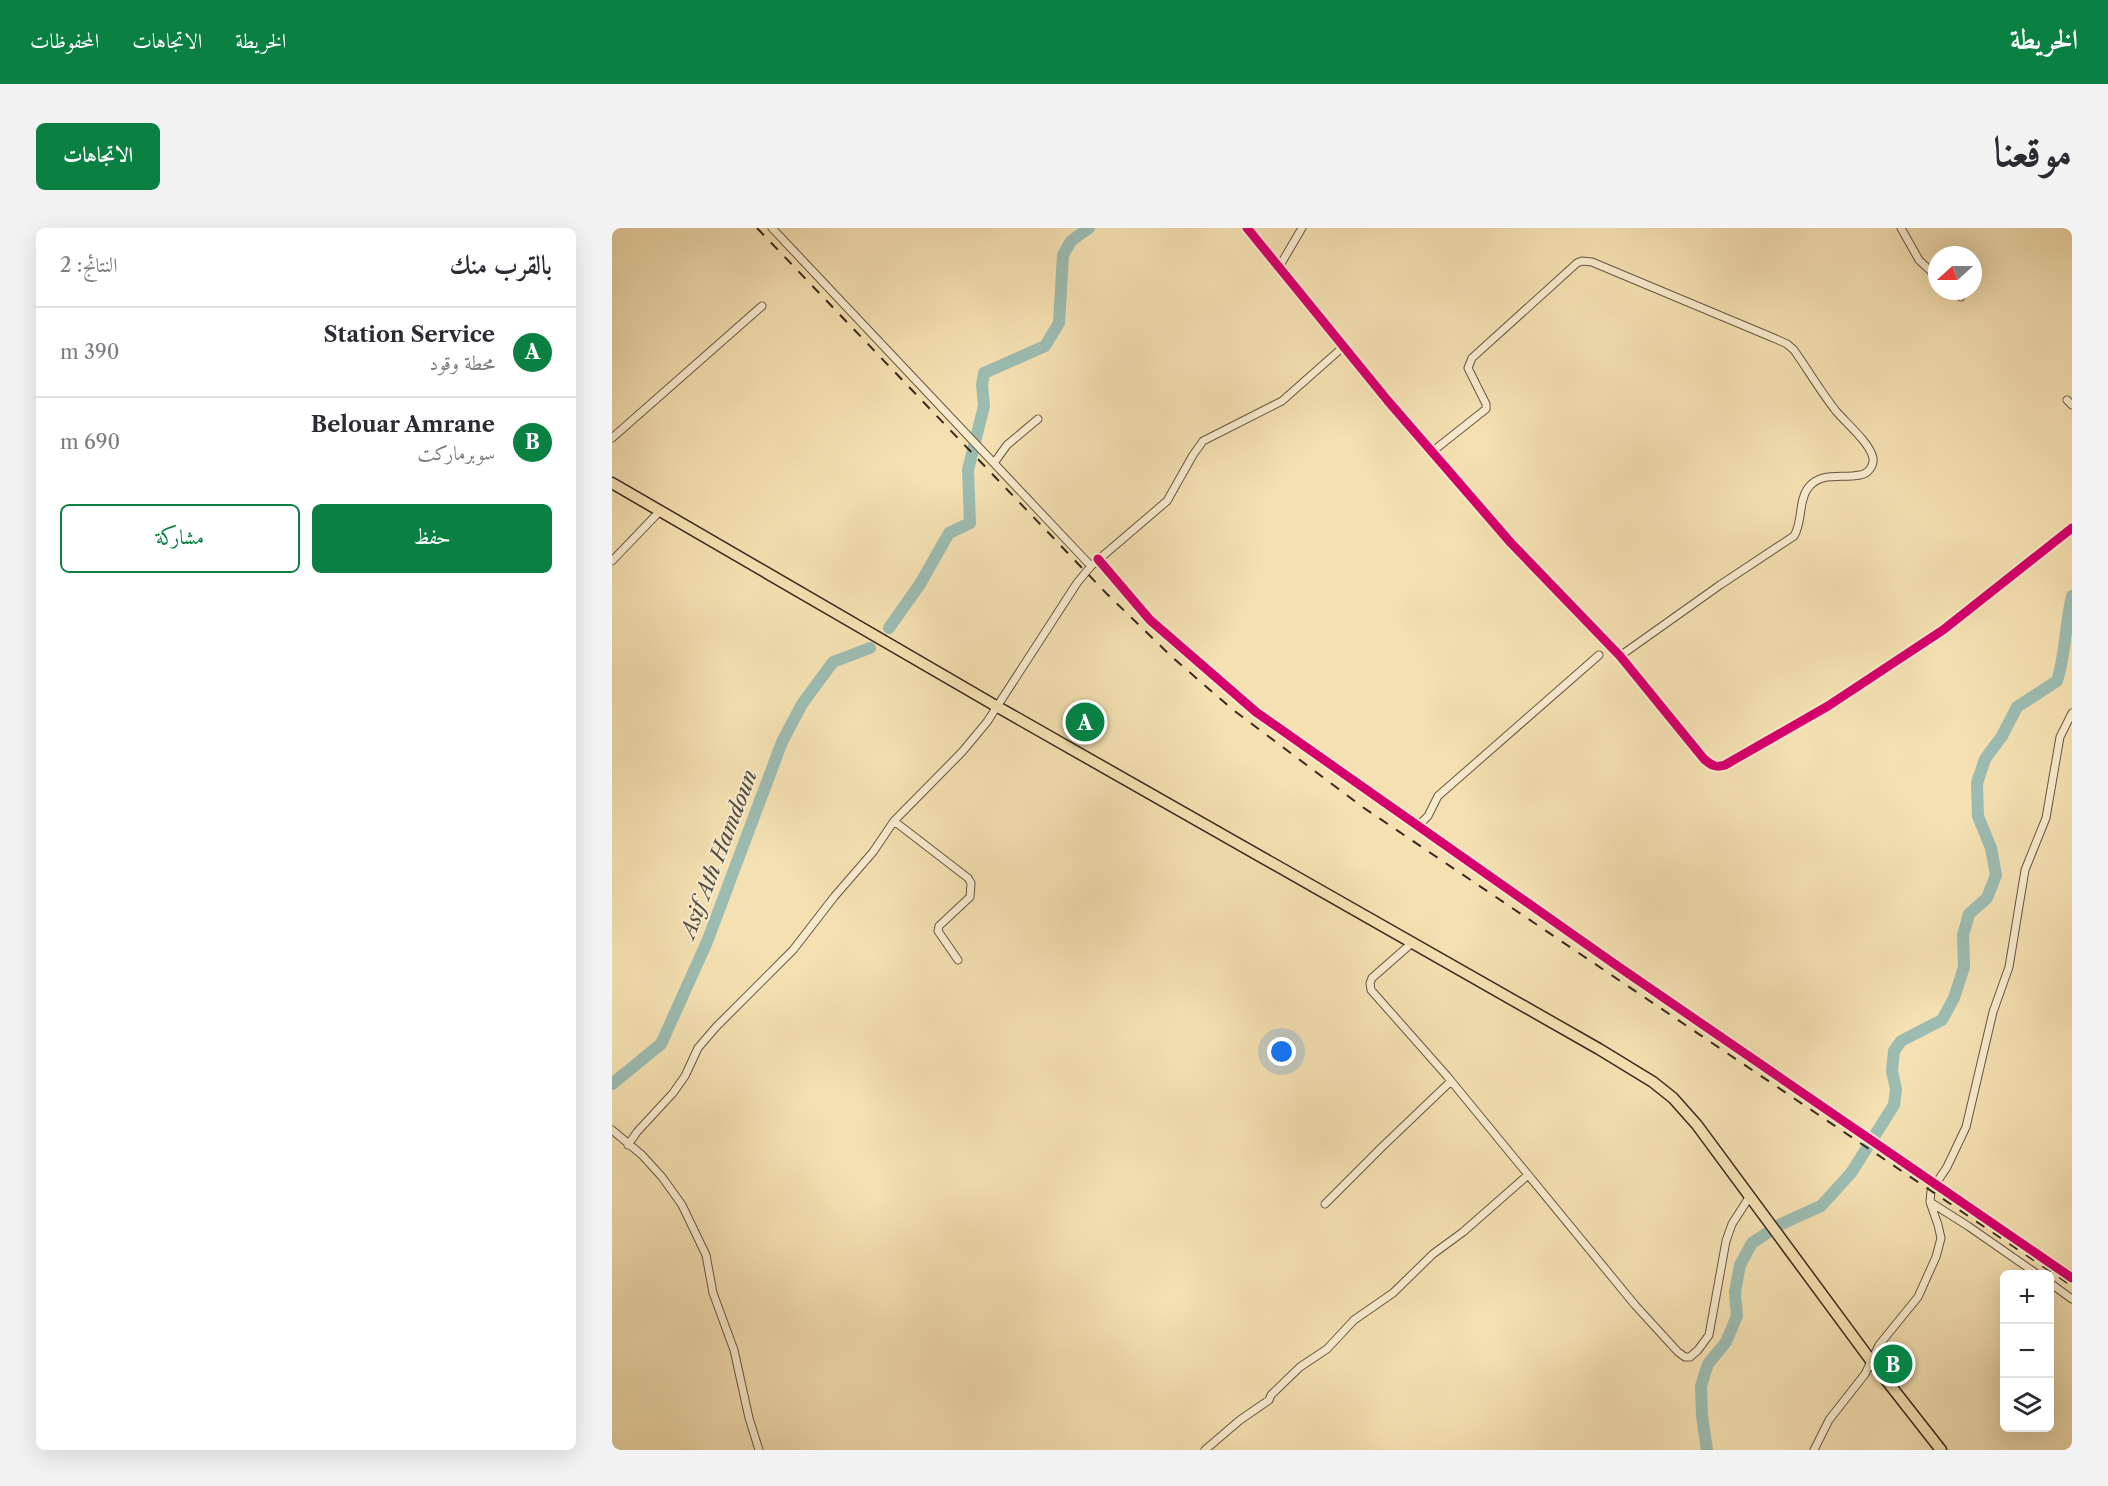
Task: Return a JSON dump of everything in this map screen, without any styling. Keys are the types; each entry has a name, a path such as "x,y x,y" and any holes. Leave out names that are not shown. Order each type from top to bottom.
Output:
{"main road":[{"path":"612,483 1653,1082 1674,1098 1697,1125 1872,1362 1941,1450"}],"street":[{"path":"772,228 1090,566"},
{"path":"1247,228 1343,347 1511,543 1620,656 1712,766 1719,767 1828,706 1943,630 2072,528"},
{"path":"1279,267 1302,228"},
{"path":"1901,228 1919,260 1928,268"},
{"path":"1432,451 1486,409 1486,404 1468,368 1472,358 1577,263 1582,261 1592,262 1776,339 1794,350 1836,410 1870,450 1873,463 1870,469 1861,475 1826,477 1817,480 1805,493 1798,530 1794,536 1620,656"},
{"path":"612,438 762,306"},
{"path":"628,1145 686,1076 698,1048 743,998 793,950 827,905 873,852 894,821 962,752 987,722 1090,566 1167,501 1203,441 1282,401 1343,347"},
{"path":"994,463 1007,445 1038,419"},
{"path":"612,561 660,511"},
{"path":"1098,559 1150,620 1256,712 2072,1278"},
{"path":"1418,826 1428,816 1438,796 1599,655"},
{"path":"1814,1450 1829,1420 1865,1374 1879,1345 1918,1297 1936,1257 1941,1238 1930,1202 1931,1191 1947,1167 1966,1126 1993,1012 2009,967 2025,870 2046,818 2060,737 2072,713"},
{"path":"894,821 971,883 970,897 939,927 938,931 958,960"},
{"path":"1413,942 1372,978 1371,990 1451,1081 1635,1305 1685,1358 1698,1350 1709,1335 1726,1241 1732,1224 1750,1196"},
{"path":"1325,1204 1451,1081"},
{"path":"612,1130 642,1155 682,1205 706,1255 713,1293 734,1350 749,1418 759,1450"},
{"path":"1205,1450 1240,1420 1269,1400 1271,1395 1300,1367 1327,1349 1354,1320 1393,1293 1433,1254 1464,1232 1528,1175"},
{"path":"1930,1202 2030,1270"},
{"path":"2054,1286 2072,1299"}],"waterway":[{"name":"Asif Ath Hamdoun","path":"889,628 920,584 949,533 970,523 968,470 984,406 982,385 984,373 1045,346 1059,323 1063,255 1071,241 1089,228"},
{"path":"1707,1450 1702,1416 1701,1386 1708,1364 1726,1342 1737,1316 1735,1292 1740,1265 1752,1243 1779,1225 1821,1206 1851,1173 1894,1105 1896,1089 1892,1071 1894,1051 1901,1041 1942,1020 1954,998 1964,967 1963,935 1969,914 1987,898 1996,875 1991,848 1978,816 1977,783 1985,759 2002,736 2017,707 2057,681 2072,596"},
{"name":"Asif Ath Hamdoun","path":"612,1084 661,1044 707,942 782,742 802,704 833,662 870,648"}],"railway":[{"path":"757,228 1106,593 1172,657 1232,709 1364,808 2072,1286"}],"cycle path":[{"path":"1247,228 1388,401 1511,543 1620,656 1704,759 1713,765 1725,765 1828,706 1943,630 2072,528"},
{"path":"1098,559 1150,620 1256,712 1616,965 2072,1278"}],"place":[{"name":"Station Service","path":"1085,722"},
{"name":"Belouar Amrane","path":"1893,1364"}]}
